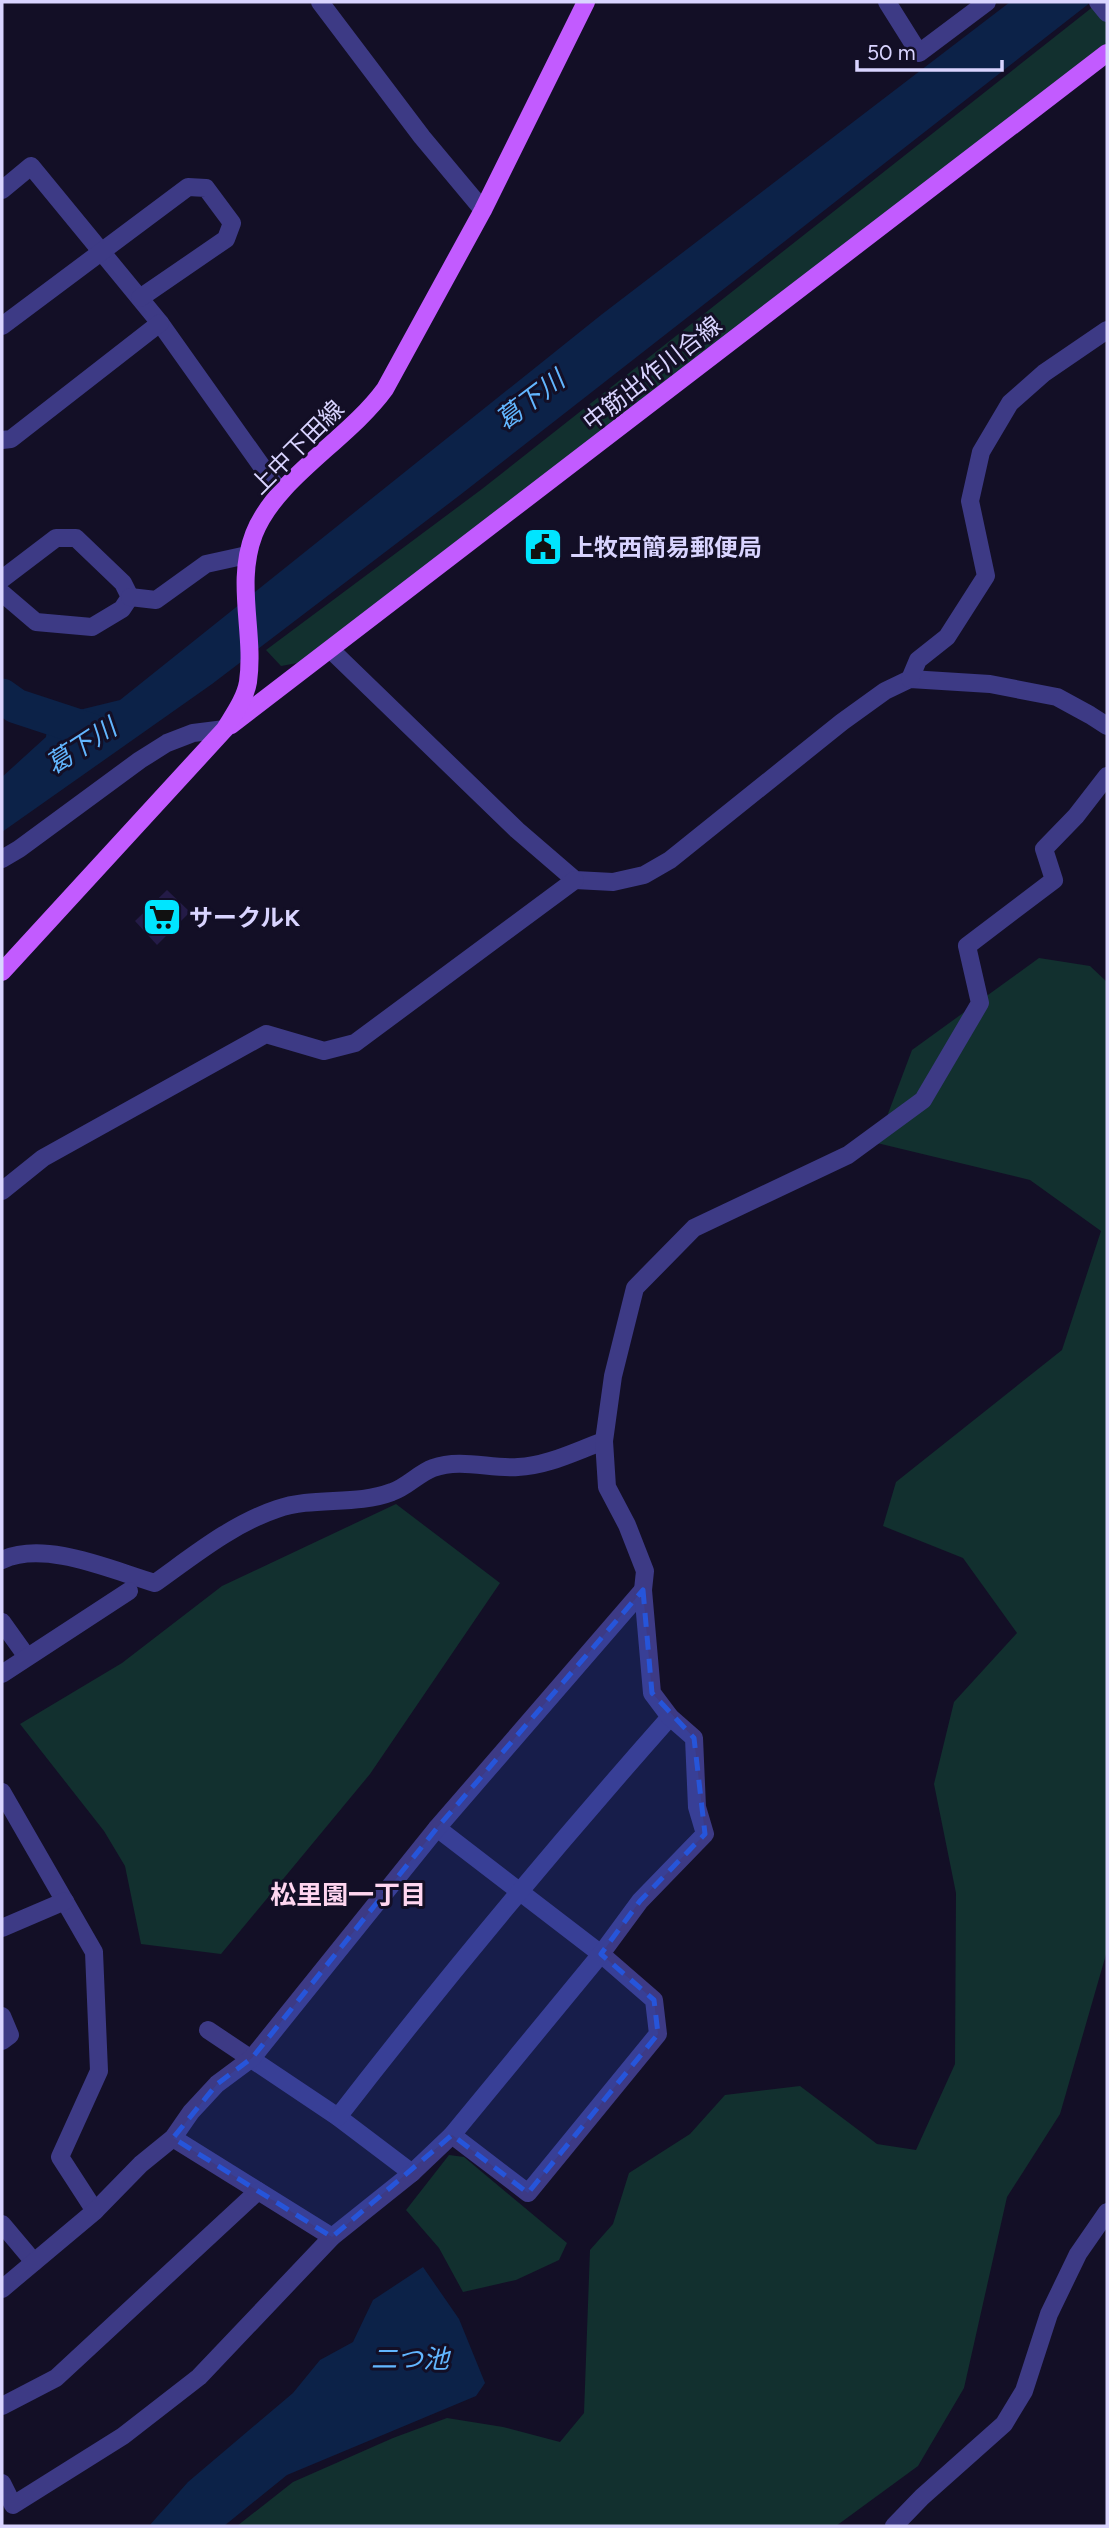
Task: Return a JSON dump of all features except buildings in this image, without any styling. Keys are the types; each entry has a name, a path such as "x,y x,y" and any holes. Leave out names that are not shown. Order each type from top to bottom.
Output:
{"main road":[{"name":"上中下田線","path":"2,972 225,729 242,701 248,674 245,587 247,555 266,509 280,492 371,409 385,389 483,210 586,2"},
{"name":"中筋出作川合線","path":"225,729 1107,53"}],"street":[{"path":"320,2 422,137 483,210"},
{"path":"887,2 919,53 987,2"},
{"path":"1098,2 1107,13"},
{"path":"2,190 32,166 160,323 280,492"},
{"path":"2,326 188,187 206,188 232,223 226,239 139,298"},
{"path":"2,440 11,439 160,323"},
{"path":"910,679 918,660 947,637 986,576 970,501 981,452 1010,403 1044,373 1107,330"},
{"path":"2,579 56,538 76,538 123,583 130,597"},
{"path":"130,597 156,600 206,564 247,555"},
{"path":"2,593 36,622 92,627 122,609 130,597"},
{"path":"331,650 517,830 575,880 613,882 644,875 670,860 842,722 885,691 910,679 990,684 1057,697 1107,726"},
{"path":"2,859 167,743 193,733 225,729"},
{"path":"2,2483 13,2505 123,2436 198,2377 332,2237 412,2173 452,2135 601,1954 640,1901 705,1834 697,1807 694,1738 670,1717 652,1693 643,1590 645,1571 627,1525 607,1487 604,1441 613,1376 635,1288 694,1228 848,1155 923,1100 980,1003 967,946 1054,880 1044,849 1076,816 1107,776"},
{"path":"2,1191 43,1158 267,1034 324,1051 355,1043 575,880"},
{"path":"2,1560 14,1554 64,1555 155,1583 226,1533 278,1509 307,1503 357,1501 393,1492 433,1468 466,1464 516,1468 539,1465 604,1441"},
{"path":"2,2289 95,2211 141,2164 173,2138 191,2112 217,2084 252,2058 437,1828 643,1590"},
{"path":"2,1674 129,1591"},
{"path":"2,1622 27,1657"},
{"path":"338,2117 420,2011 670,1717"},
{"path":"2,1793 94,1952 99,2071 60,2157 95,2211"},
{"path":"437,1828 601,1954 654,2000 658,2034 528,2193 452,2135"},
{"path":"2,1928 65,1901"},
{"path":"2,2016 10,2035 2,2041"},
{"path":"208,2030 338,2117 412,2173"},
{"path":"173,2138 332,2237"},
{"path":"2,2406 57,2378 258,2191"},
{"path":"894,2526 1003,2424 1024,2391 1049,2314 1079,2254 1107,2212"},
{"path":"2,2224 34,2262"}],"highlighted area":[{"path":"643,1590 652,1693 694,1738 705,1834 640,1901 601,1954 654,2000 658,2034 528,2193 452,2135 332,2237 173,2138 217,2084 252,2058 437,1828"}],"green space":[{"path":"1099,2 1107,2 1107,43 808,276 303,662 281,666 266,650 482,489"},
{"path":"1039,958 1090,966 1107,982 1107,1951 1060,2114 1007,2197 964,2388 918,2466 836,2526 237,2526 293,2482 393,2438 447,2418 503,2427 560,2442 584,2413 590,2250 613,2224 629,2173 690,2134 725,2095 800,2086 877,2144 916,2150 955,2064 956,1893 934,1784 954,1702 1017,1633 963,1558 883,1526 896,1482 1062,1350 1101,1231 1030,1180 877,1143 912,1050"},
{"path":"396,1504 500,1583 370,1774 221,1954 141,1944 125,1866 104,1831 20,1724 122,1663 222,1586"},
{"path":"449,2155 464,2157 567,2243 559,2260 516,2280 463,2292 439,2248 406,2210"}],"water":[{"name":"葛下川","path":"1010,2 1091,2 460,495 212,684 2,832 2,777 46,737 49,708 75,711 120,700 601,315"},
{"name":"二つ池","path":"423,2267 459,2319 485,2383 476,2396 287,2475 224,2526 149,2526 188,2482 293,2393 320,2360 353,2342 373,2300"}],"waterway":[{"name":"葛下川","path":"2,696 16,706 92,731"}],"place":[{"name":"上牧西簡易郵便局","path":"543,547"},
{"name":"サークルK","path":"162,917"}],"district":[{"name":"松里園一丁目","path":"348,1895"}]}
